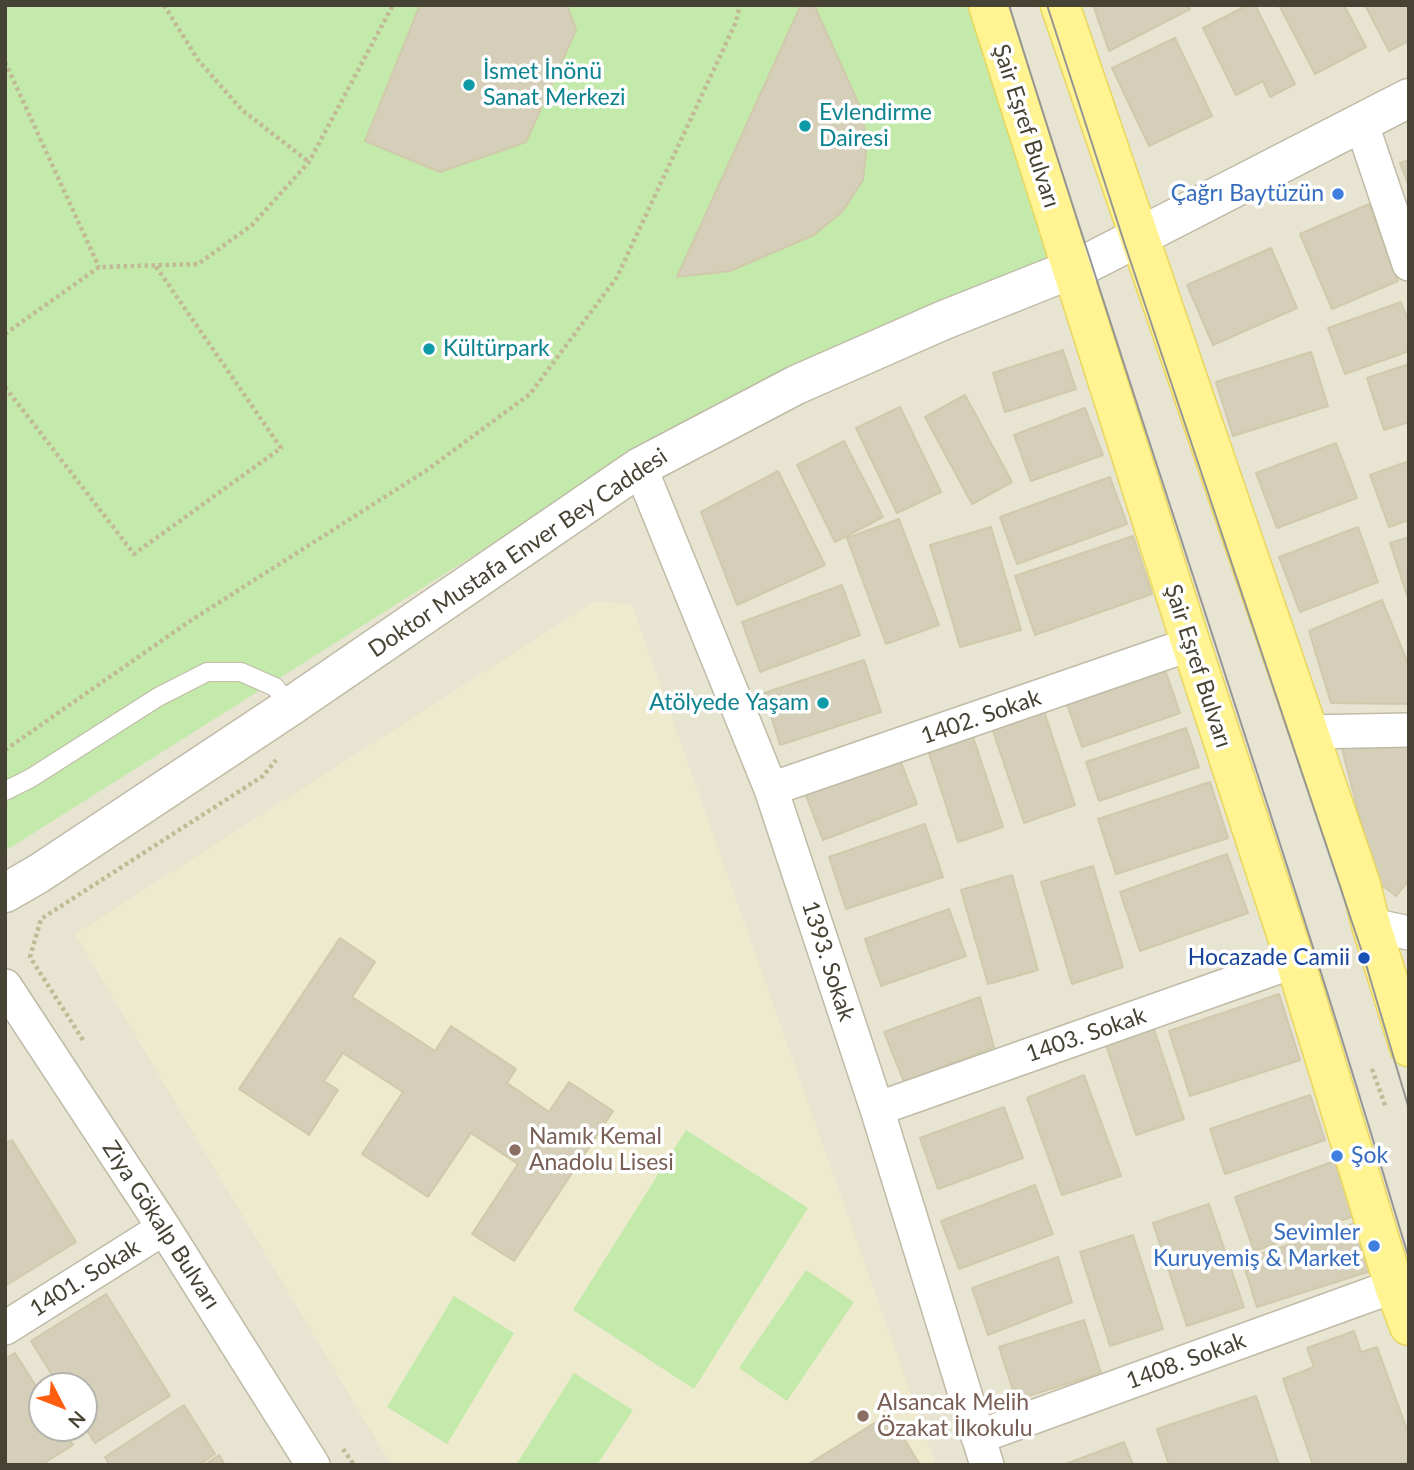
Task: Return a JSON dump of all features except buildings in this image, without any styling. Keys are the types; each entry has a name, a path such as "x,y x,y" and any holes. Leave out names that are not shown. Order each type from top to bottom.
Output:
{"main road":[{"name":"Şair Eşref Bulvarı","path":"988,5 1295,961 1394,1286 1409,1326"},
{"path":"1060,5 1361,886 1409,1047"}],"street":[{"name":"Doktor Mustafa Enver Bey Caddesi","path":"5,893 38,874 291,706 640,467 796,385 944,320 1072,269 1139,237 1409,97"},
{"path":"1361,122 1409,264"},
{"name":"1393. Sokak","path":"640,467 771,789 877,1109 983,1451"},
{"name":"1402. Sokak","path":"771,789 1191,644"},
{"path":"1308,732 1409,730"},
{"path":"1371,925 1409,933"},
{"name":"1403. Sokak","path":"877,1109 1295,961"},
{"name":"Ziya Gökalp Bulvarı","path":"5,986 164,1228 313,1465"},
{"name":"1401. Sokak","path":"5,1328 164,1228"},
{"name":"1408. Sokak","path":"983,1451 1394,1286"}],"lane":[{"path":"5,791 31,778 158,697 207,672 242,672 275,687 291,706"}],"path":[{"path":"164,5 198,60 242,110 309,162"},
{"path":"5,334 99,267 198,264 252,225 309,162 393,5"},
{"path":"5,750 190,621 427,470 530,394 617,277 736,22 740,5"},
{"path":"5,62 99,267"},
{"path":"5,387 134,554 281,447 155,265"},
{"path":"91,1052 30,957 41,919 263,776 281,755"},
{"path":"1372,1069 1386,1108"},
{"path":"339,1441 354,1465"}],"shaded area":[{"path":"5,5 1409,5 1409,1465 5,1465"},
{"name":"Namık Kemal Anadolu Lisesi","path":"595,601 632,605 936,1465 391,1465 75,934"}],"green space":[{"name":"Kültürpark","path":"5,5 971,5 1055,255 530,520 5,851"},
{"path":"686,1130 808,1208 694,1389 573,1310"},
{"path":"806,1270 854,1302 787,1401 739,1368"},
{"path":"454,1296 514,1333 447,1444 387,1407"},
{"path":"574,1373 633,1410 597,1465 516,1465"}],"tram line":[{"path":"1009,5 1262,788 1409,1259"},
{"path":"1047,5 1364,958 1409,1109"}],"place":[{"name":"İsmet İnönü Sanat Merkezi","path":"469,85"},
{"name":"Evlendirme Dairesi","path":"805,126"},
{"name":"Çağrı Baytüzün","path":"1338,194"},
{"name":"Kültürpark","path":"429,349"},
{"name":"Atölyede Yaşam","path":"823,703"},
{"name":"Hocazade Camii","path":"1364,958"},
{"name":"Namık Kemal Anadolu Lisesi","path":"515,1150"},
{"name":"Şok","path":"1337,1156"},
{"name":"Sevimler Kuruyemiş & Market","path":"1374,1246"},
{"name":"Alsancak Melih Özakat İlkokulu","path":"863,1416"}]}
